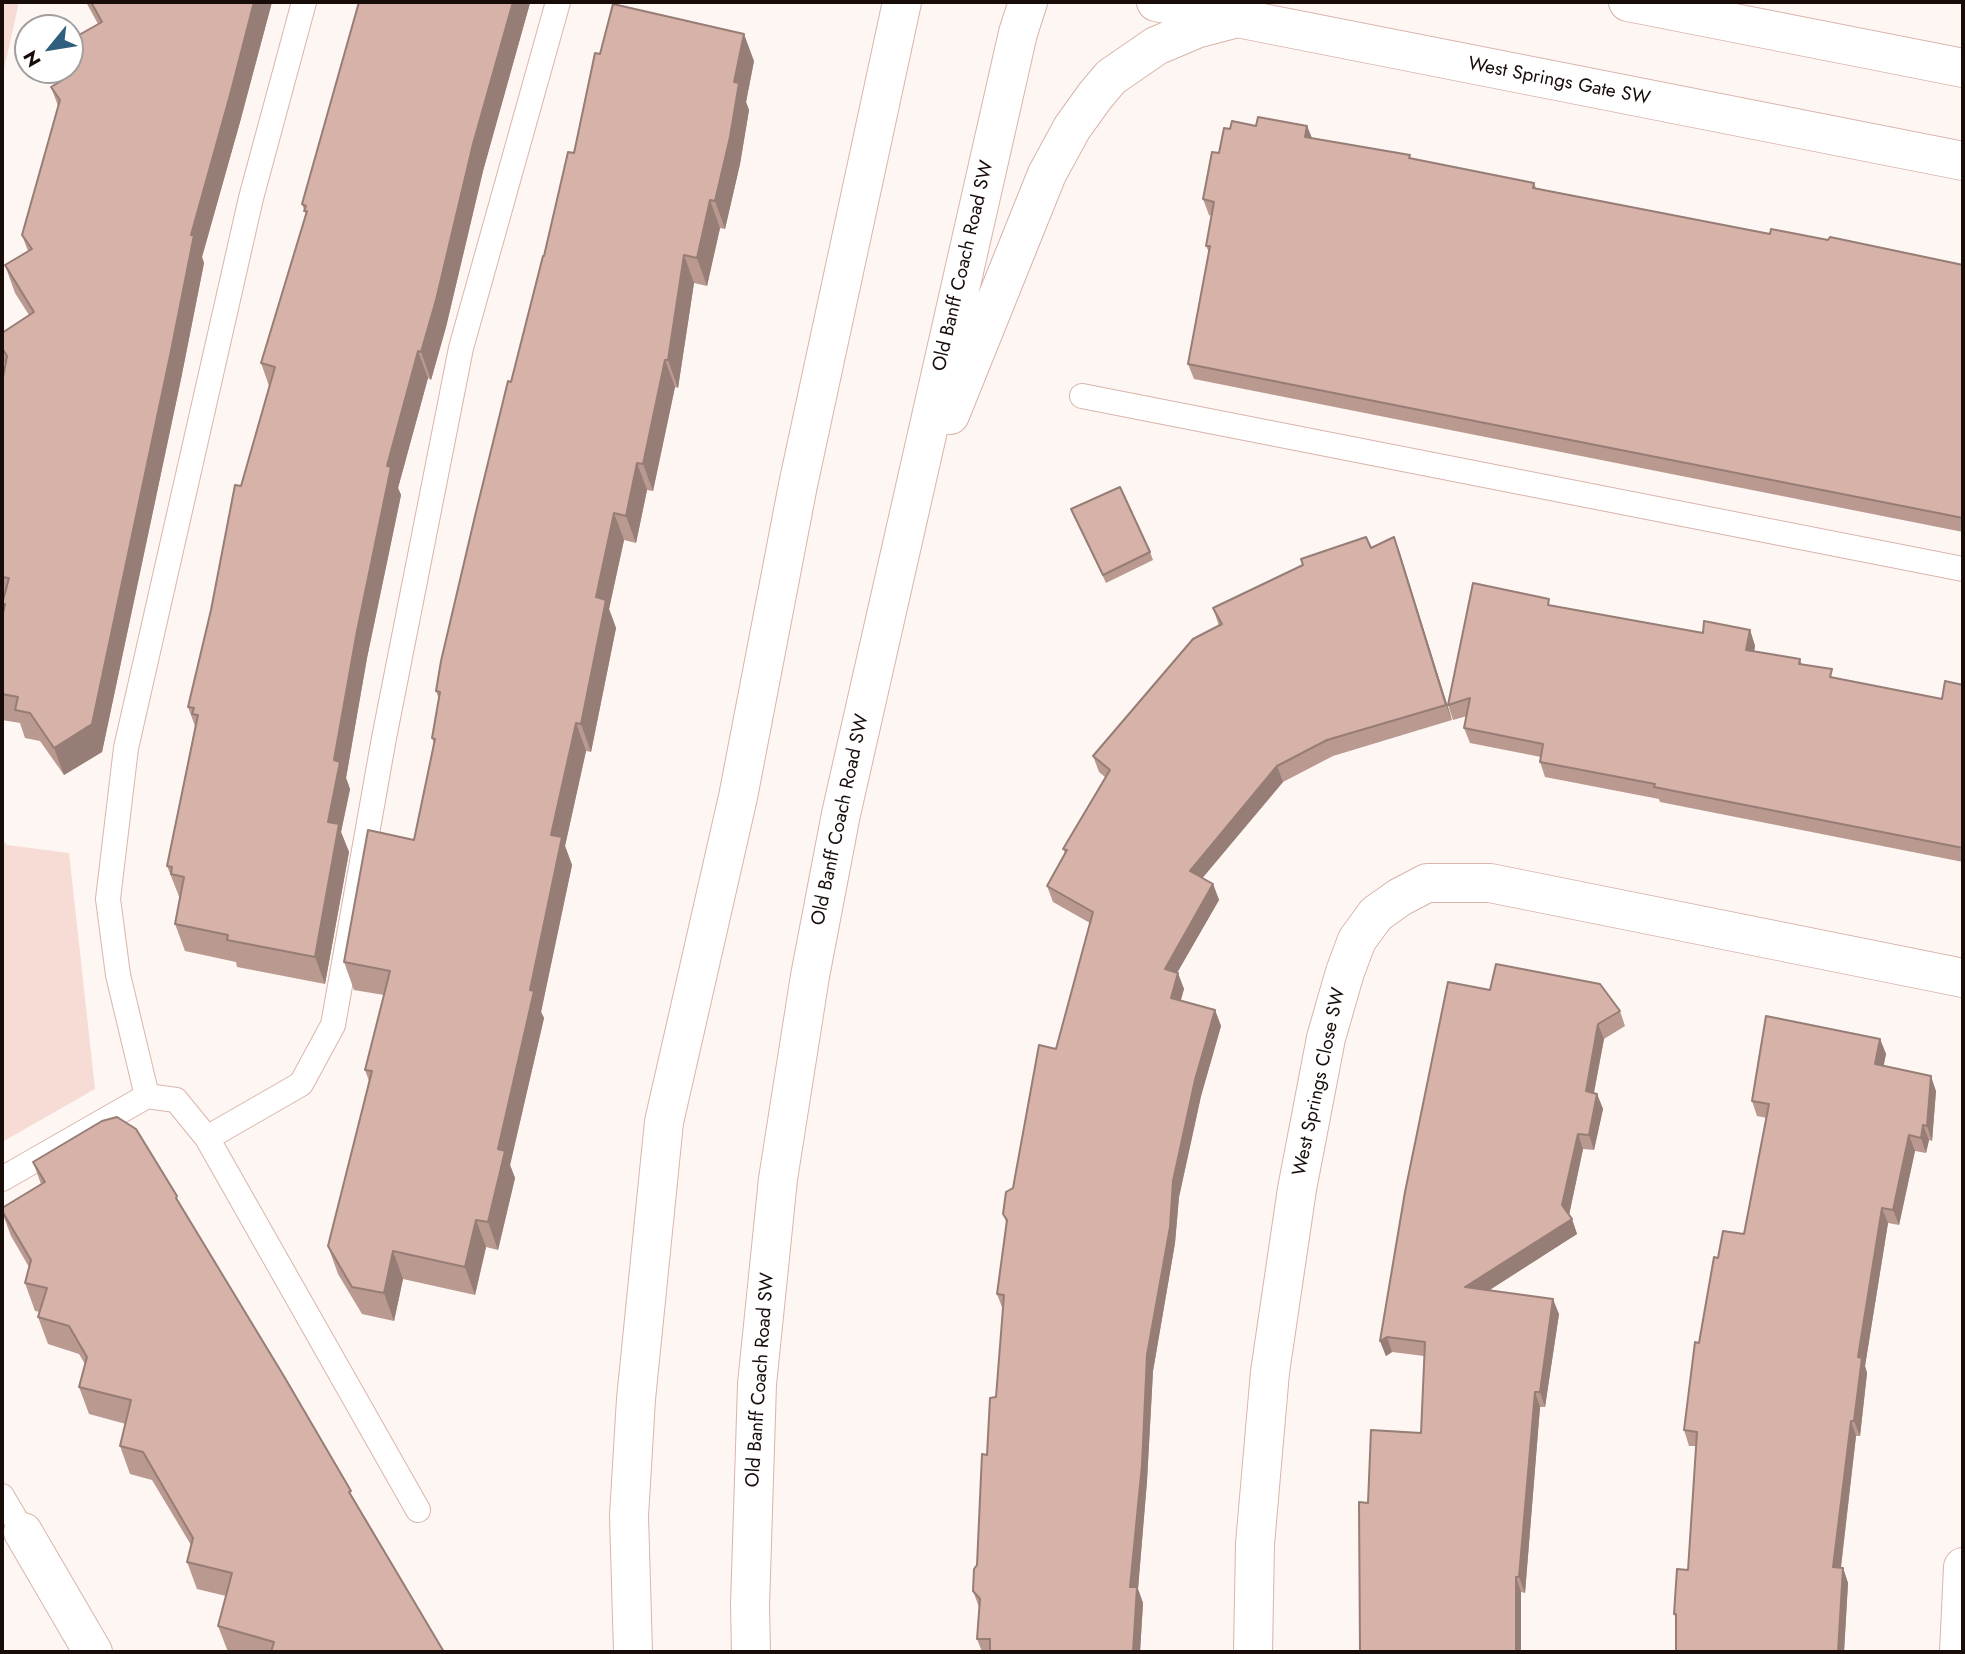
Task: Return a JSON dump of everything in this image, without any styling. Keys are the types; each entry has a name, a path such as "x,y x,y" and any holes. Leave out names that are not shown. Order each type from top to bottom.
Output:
{"main road":[{"path":"633,1652 629,1516 636,1399 664,1122 738,797 799,485 902,2"},
{"name":"Old Banff Coach Road SW","path":"751,1652 757,1384 778,1179 810,976 841,814 906,521 1018,33 1028,2"},
{"name":"West Springs Gate SW","path":"1156,2 1963,161"},
{"path":"1628,2 1963,68"},
{"path":"906,521 1047,174 1072,128 1111,77 1156,46 1196,29 1234,19"},
{"name":"West Springs Close SW","path":"1253,1652 1255,1544 1270,1372 1297,1189 1326,1038 1357,940 1376,914 1399,897 1427,883 1490,883 1963,978"},
{"path":"23,1532 93,1652"},
{"path":"1959,1652 1963,1567"}],"lane":[{"path":"147,1096 118,975 107,899 126,748 251,198 304,2"},
{"path":"207,1138 301,1084 333,1024 384,737 461,348 558,2"},
{"path":"1082,396 1963,569"},
{"path":"2,1179 147,1096 176,1100 207,1138 418,1510"},
{"path":"2,1496 23,1532"}],"shaded area":[{"path":"2,2 19,2 16,14 14,14 2,78"},
{"path":"2,839 7,845 69,853 95,1089 2,1142"}],"building":[{"path":"91,2 254,2 191,235 194,235 171,351 92,724 54,748 30,713 15,710 18,697 2,694 2,618 5,604 2,604 9,578 2,577 2,382 7,356 2,348 2,333 34,312 5,265 32,249 22,235 60,100 51,87 56,84 84,84 84,32 102,22"},
{"path":"359,2 513,2 473,144 436,300 421,352 418,351 387,466 391,467 334,760 340,762 328,822 339,824 315,957 227,940 228,935 175,924 184,877 171,874 172,867 167,866 198,715 192,714 194,708 188,707 211,610 235,485 241,486 275,367 261,363 307,211 304,211 306,206 302,204"},
{"path":"613,4 744,34 734,82 739,83 730,137 715,201 710,200 697,258 684,255 668,360 665,360 643,464 637,463 626,516 614,513 596,597 606,600 581,724 576,723 551,835 562,837 530,990 534,991 498,1149 505,1151 488,1222 476,1220 465,1267 393,1251 384,1293 352,1287 328,1246 372,1071 365,1070 390,971 344,962 368,830 414,840 435,739 432,738 440,692 436,691 441,661 475,516 508,381 511,382 544,256 568,152 574,153 595,53 600,54"},
{"path":"1258,117 1307,126 1305,137 1410,155 1409,158 1534,183 1533,188 1770,234 1771,229 1828,240 1830,237 1963,265 1963,518 1188,364 1210,246 1206,246 1214,202 1203,199 1212,152 1219,153 1224,128 1230,129 1232,121 1256,126"},
{"path":"1120,487 1150,552 1103,575 1071,509"},
{"path":"1366,537 1371,548 1394,537 1446,705 1327,740 1277,766 1190,871 1213,884 1165,969 1178,973 1171,998 1215,1010 1195,1080 1173,1181 1170,1227 1147,1355 1142,1465 1130,1587 1137,1587 1133,1652 990,1652 990,1639 977,1639 980,1599 973,1591 974,1569 977,1565 982,1454 987,1455 990,1398 996,1397 1004,1295 997,1294 1007,1220 1003,1214 1006,1192 1013,1188 1039,1045 1056,1049 1093,912 1047,886 1067,850 1063,849 1110,770 1093,756 1193,639 1222,624 1213,608 1303,565 1301,559"},
{"path":"1473,583 1549,599 1548,605 1703,633 1704,621 1750,630 1746,650 1800,659 1799,664 1832,669 1830,677 1942,699 1945,681 1963,685 1963,848 1540,762 1543,744 1464,728 1470,698 1448,705"},
{"path":"1496,964 1600,984 1620,1011 1598,1024 1586,1091 1597,1094 1589,1135 1578,1134 1562,1205 1572,1219 1465,1287 1553,1299 1540,1392 1535,1392 1519,1577 1516,1577 1516,1652 1360,1652 1359,1502 1368,1503 1371,1430 1421,1433 1425,1342 1387,1337 1380,1341 1405,1192 1448,982 1490,990"},
{"path":"1766,1016 1880,1039 1875,1064 1931,1076 1927,1126 1923,1125 1921,1138 1909,1135 1893,1210 1882,1208 1858,1357 1862,1358 1854,1421 1851,1421 1833,1567 1843,1568 1838,1652 1676,1652 1674,1614 1677,1569 1688,1570 1697,1432 1684,1430 1695,1342 1699,1343 1714,1257 1718,1258 1723,1231 1744,1234 1769,1104 1752,1101"},
{"path":"117,1117 136,1129 177,1196 444,1652 271,1652 274,1642 218,1626 232,1573 187,1562 193,1538 143,1452 120,1446 131,1400 79,1387 87,1357 69,1326 38,1317 47,1288 25,1283 31,1260 2,1211 2,1208 45,1182 33,1162 102,1121"}]}
